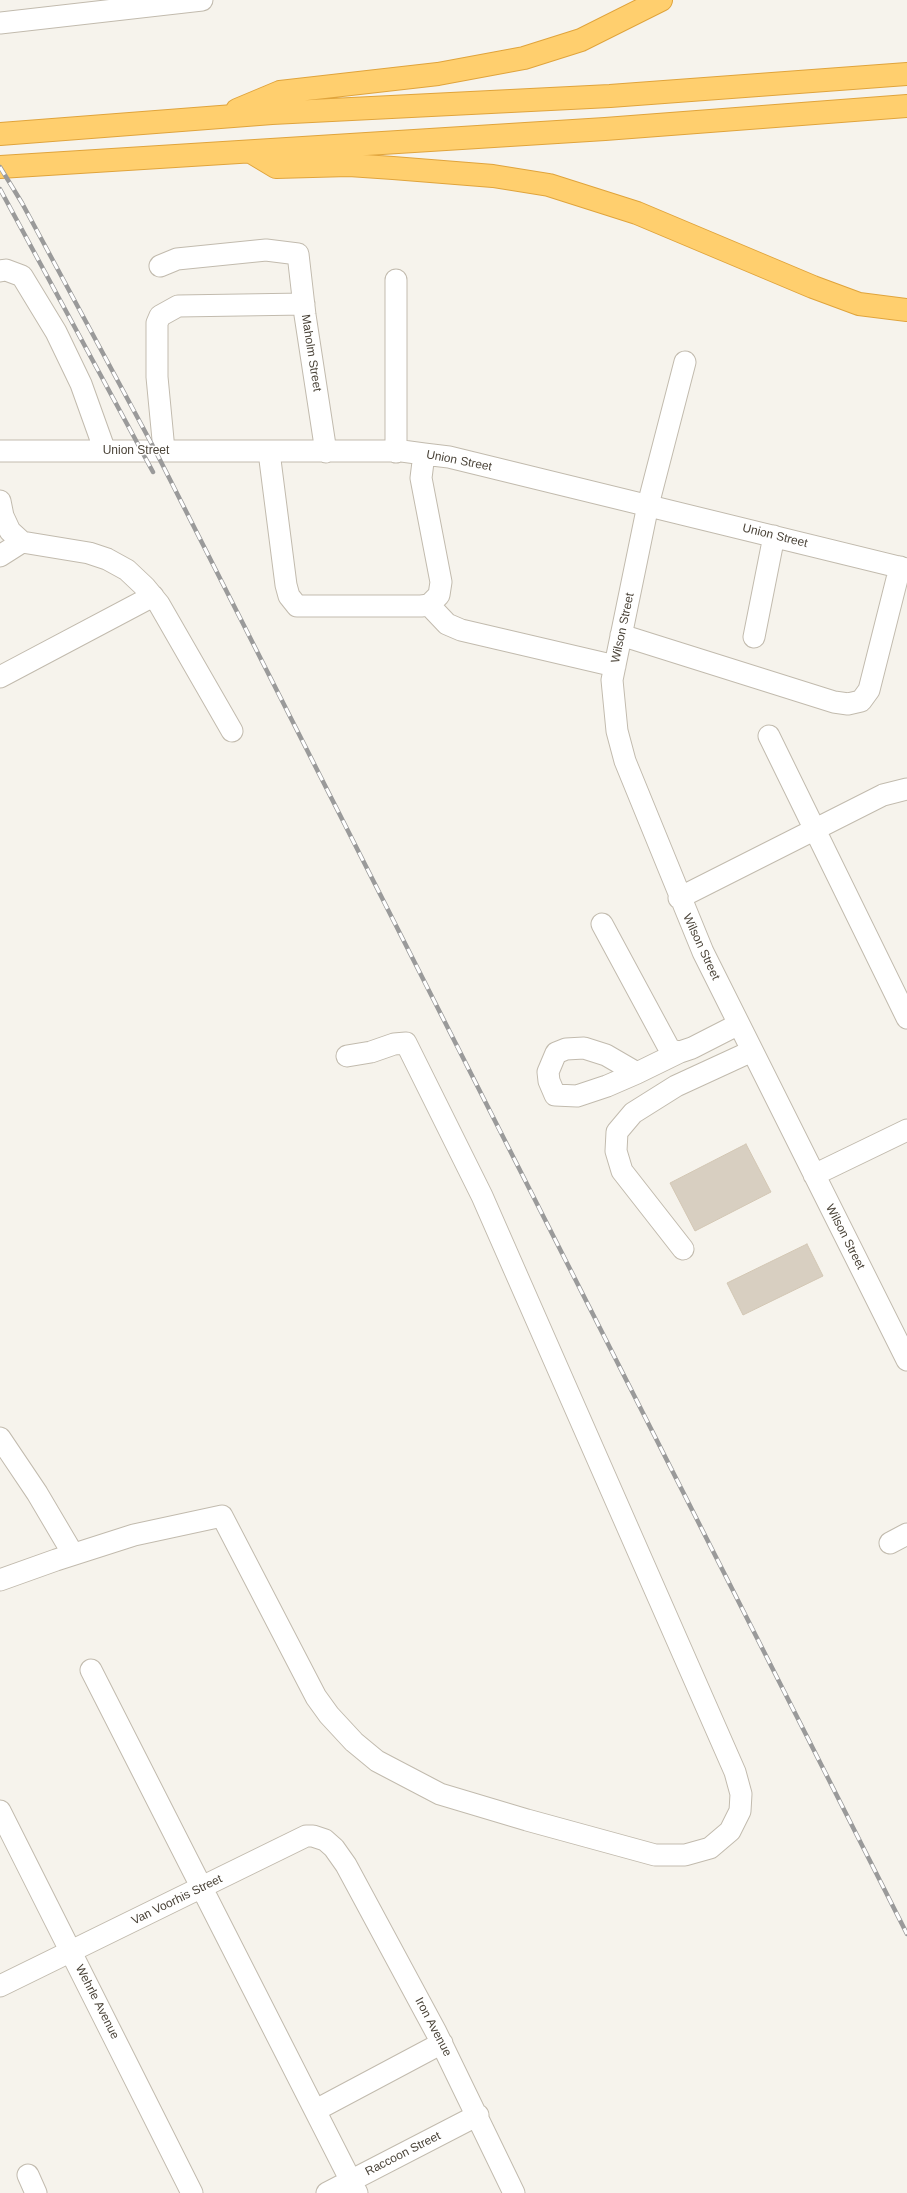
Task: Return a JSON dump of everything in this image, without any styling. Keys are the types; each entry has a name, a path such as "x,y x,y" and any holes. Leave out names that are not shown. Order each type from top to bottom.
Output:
{"highway":[{"path":"222,117 280,92 438,74 524,58 581,40 661,0"},
{"path":"0,134 222,117 610,96 907,74"},
{"path":"0,167 605,129 907,106"},
{"path":"251,152 276,167 349,165 385,167 493,176 549,185 637,213 826,292 859,304 907,310"}],"street":[{"path":"0,23 36,9 202,0"},
{"name":"Maholm Street","path":"160,266 177,259 266,250 298,254 326,452"},
{"path":"0,271 6,270 22,276 59,337 81,384 105,451"},
{"path":"396,280 396,452"},
{"path":"164,450 157,377 157,323 160,316 178,306 304,304"},
{"name":"Wilson Street","path":"685,362 648,505 612,680 617,730 625,761 659,841 679,898 703,952 907,1360"},
{"name":"Union Street","path":"0,451 164,450 396,452 449,457 904,568"},
{"path":"269,452 286,585 289,596 297,606 421,606 429,604 439,595 441,582 421,478 424,454"},
{"path":"0,501 3,516 10,531 22,542 89,553 107,558 127,570 159,604 232,732"},
{"path":"754,637 774,536"},
{"path":"0,556 22,542"},
{"path":"621,635 834,702 848,704 861,701 869,690 904,568"},
{"path":"0,677 153,596"},
{"path":"429,604 447,624 462,630 615,666"},
{"path":"769,736 907,1018"},
{"path":"679,898 883,795 907,789"},
{"path":"602,924 670,1050 680,1052"},
{"path":"637,1073 739,1024"},
{"path":"0,1580 73,1554 134,1535 222,1516 316,1696 329,1715 354,1742 377,1761 440,1794 527,1820 655,1855 685,1855 710,1848 730,1830 740,1811 741,1794 735,1772 482,1196 406,1043 394,1044 371,1052 346,1056"},
{"path":"683,1249 622,1171 616,1151 617,1132 633,1113 676,1086 752,1051"},
{"path":"814,1175 907,1130"},
{"path":"0,1438 37,1493 73,1554"},
{"path":"91,1670 355,2187"},
{"name":"Wehrle Avenue","path":"0,1811 192,2193"},
{"name":"Van Voorhis Street","path":"0,1986 306,1836 313,1836 325,1840 334,1848 346,1865"},
{"name":"Iron Avenue","path":"346,1865 442,2043 478,2115 514,2193"},
{"path":"316,2110 442,2043"},
{"name":"Raccoon Street","path":"327,2193 355,2187 478,2115"}],"building":[{"path":"746,1144 771,1192 695,1231 670,1183"},
{"path":"807,1244 823,1276 743,1315 727,1283"}],"railway":[{"path":"0,167 22,203 155,450 907,1934"},
{"path":"0,189 153,472"}]}
